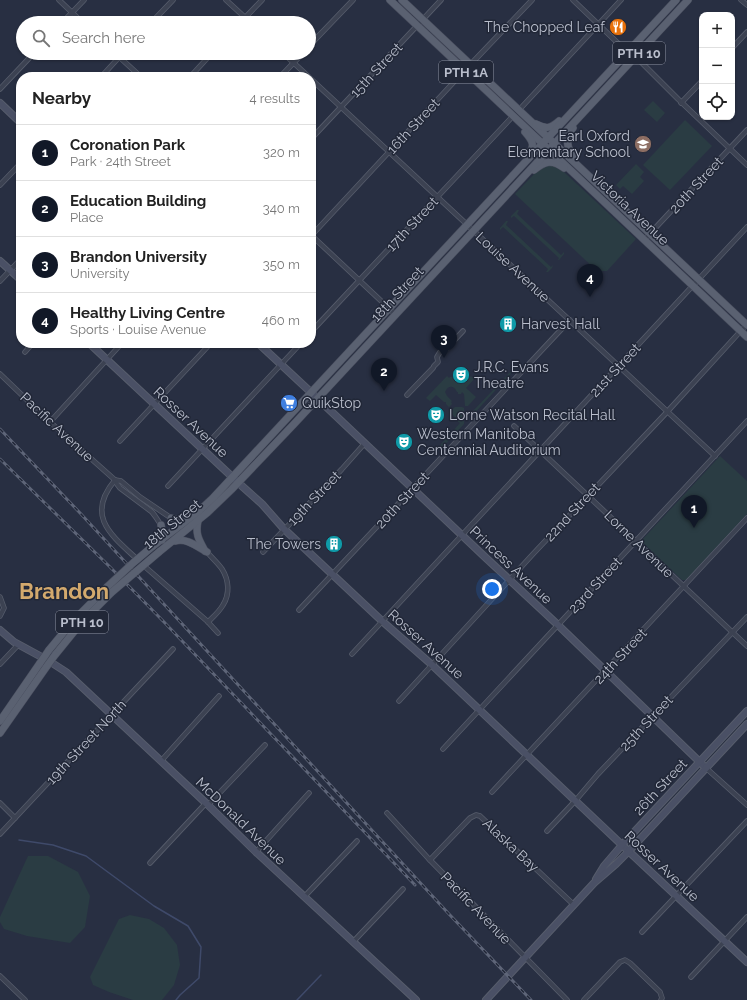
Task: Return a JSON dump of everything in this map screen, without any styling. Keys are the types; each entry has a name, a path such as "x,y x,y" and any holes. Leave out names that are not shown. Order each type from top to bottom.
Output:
{"main road":[{"name":"PTH 1A","path":"390,0 505,108 512,117"},
{"name":"Victoria Avenue","path":"402,0 747,325"},
{"name":"18th Street","path":"156,549 172,542 198,522 214,507 235,480 311,393 676,0"},
{"name":"18th Street","path":"45,663 52,653 81,623 109,590 156,549 162,540 190,519 235,480 318,398 688,0"},
{"path":"526,117 541,126 550,127 558,122 584,99"},
{"path":"590,105 586,114 567,138 568,147 572,154 597,180 606,192"},
{"name":"Victoria Avenue","path":"512,117 600,197 747,337"},
{"path":"505,184 516,168 531,151 533,146 529,136 512,117"},
{"path":"497,205 510,195 538,167 546,162 557,163 600,197"},
{"path":"171,518 180,520 190,519"},
{"path":"198,522 197,533 200,542 207,552"},
{"path":"161,525 163,535 162,540"},
{"path":"172,542 181,540 188,542 207,552"},
{"name":"PTH 10","path":"0,721 45,663"},
{"name":"PTH 10","path":"0,733 45,663"}],"street":[{"path":"58,0 75,16"},
{"path":"69,16 84,0"},
{"path":"158,16 173,0"},
{"path":"226,0 243,16"},
{"path":"247,16 262,0"},
{"path":"316,39 352,0"},
{"name":"15th Street","path":"316,134 441,0"},
{"name":"16th Street","path":"316,231 470,64 532,0"},
{"path":"573,0 659,79 747,165"},
{"path":"519,110 621,0"},
{"path":"741,0 747,5"},
{"path":"735,45 747,32"},
{"path":"16,72 27,60"},
{"path":"106,72 117,60"},
{"path":"123,60 136,72"},
{"path":"195,72 206,60"},
{"name":"Louise Avenue","path":"291,60 304,72"},
{"path":"285,72 297,60"},
{"path":"0,89 16,72"},
{"path":"682,103 699,83"},
{"name":"Louise Avenue","path":"316,84 715,456"},
{"path":"0,103 16,118"},
{"name":"17th Street","path":"316,327 512,117"},
{"name":"20th Street","path":"644,240 747,130"},
{"path":"0,185 16,168"},
{"name":"21st Street","path":"352,654 747,227"},
{"path":"316,241 395,314"},
{"path":"0,261 16,275"},
{"path":"0,281 16,264"},
{"name":"20th Street","path":"299,610 570,320"},
{"name":"22nd Street","path":"399,701 588,495 747,325"},
{"path":"408,395 438,362 437,357 440,352 446,349 463,331"},
{"path":"25,352 29,348"},
{"name":"Rosser Avenue","path":"94,348 262,504 284,529 382,621 432,664 747,962"},
{"path":"50,422 117,348"},
{"path":"120,441 206,348"},
{"name":"Princess Avenue","path":"263,348 606,670 747,806"},
{"path":"168,486 296,348"},
{"name":"Pacific Avenue","path":"0,374 50,422 115,480 120,488 152,512 161,525"},
{"name":"23rd Street","path":"443,749 747,421"},
{"name":"Lorne Avenue","path":"514,426 747,646"},
{"name":"19th Street","path":"263,552 365,443"},
{"path":"115,480 107,490 102,502 102,514 107,527 114,538 208,622 218,633"},
{"name":"Pacific Avenue","path":"115,480 121,481 140,497 171,518"},
{"name":"24th Street","path":"492,792 747,518"},
{"path":"207,552 222,568 228,586 224,604 208,622"},
{"path":"0,597 4,608 0,616"},
{"name":"25th Street","path":"547,831 652,716 747,617"},
{"name":"McDonald Avenue","path":"0,630 11,640 45,663 66,672 304,897 416,1000"},
{"path":"0,664 18,644"},
{"name":"19th Street North","path":"0,834 173,649"},
{"path":"161,761 219,696"},
{"name":"26th Street","path":"594,883 604,866 622,845 747,711"},
{"name":"26th Street","path":"486,1000 574,904 594,883 629,851 747,724"},
{"path":"150,863 265,746"},
{"path":"256,852 309,793"},
{"path":"0,803 15,818"},
{"name":"Pacific Avenue","path":"387,813 430,860 566,1000"},
{"name":"Alaska Bay","path":"430,860 470,818 473,816 480,816 574,904"},
{"path":"642,932 747,821"},
{"path":"304,897 357,841"},
{"path":"353,942 403,889"},
{"path":"691,977 747,917"},
{"path":"584,1000 620,962 625,960 660,992 662,998 661,1000"},
{"path":"0,976 25,1000"}],"shaded area":[{"path":"653,101 665,113 657,122 644,110"},
{"path":"685,120 712,146 670,190 643,165"},
{"path":"636,164 644,172 640,177 644,181 632,194 623,186 620,189 616,185"},
{"path":"551,165 564,172 636,239 607,271 597,271 515,194 538,170"},
{"path":"517,210 519,210 517,214 561,255 564,252 559,260 559,258 514,216 511,218"},
{"path":"506,221 508,221 506,225 551,267 553,265 548,272 546,272 548,269 503,227 500,230"},
{"path":"516,366 517,367 470,418 470,410 472,412"},
{"path":"475,375 477,376 466,388 476,397 468,406 465,406 464,394 462,392 461,394 458,394 453,387 449,387 445,392 452,401 452,404 449,407 446,402 436,395 430,401 426,398 447,376 449,378 454,377 457,381 461,382 466,380 468,376 473,377"},
{"path":"455,407 464,408 464,424 442,448 440,446 441,444 460,423 451,413"},
{"path":"720,456 747,481 747,514 686,580 682,580 641,541"},
{"path":"28,856 48,856 78,872 90,896 85,927 70,943 27,936 4,929 0,922 0,917"},
{"path":"130,915 149,919 164,928 177,945 180,965 174,985 162,1000 133,1000 93,985 90,977 119,919"}],"waterway":[{"path":"19,840 53,845 86,856 154,906 188,926 201,947 199,978 176,1000"},
{"path":"297,1000 321,975"}],"railway":[{"path":"0,429 81,514 448,913 531,1000"},
{"path":"0,459 164,622 415,885"}],"place":[{"name":"The Chopped Leaf","path":"618,27"},
{"name":"Earl Oxford Elementary School","path":"643,144"},
{"name":"Healthy Living Centre","path":"590,297"},
{"name":"Harvest Hall","path":"508,324"},
{"name":"Brandon University","path":"444,358"},
{"name":"J.R.C. Evans Theatre","path":"461,375"},
{"name":"Education Building","path":"384,391"},
{"name":"QuikStop","path":"289,403"},
{"name":"Lorne Watson Recital Hall","path":"436,415"},
{"name":"Western Manitoba Centennial Auditorium","path":"404,442"},
{"name":"Coronation Park","path":"694,528"},
{"name":"The Towers","path":"334,544"}],"district":[{"name":"Brandon","path":"64,591"}]}
